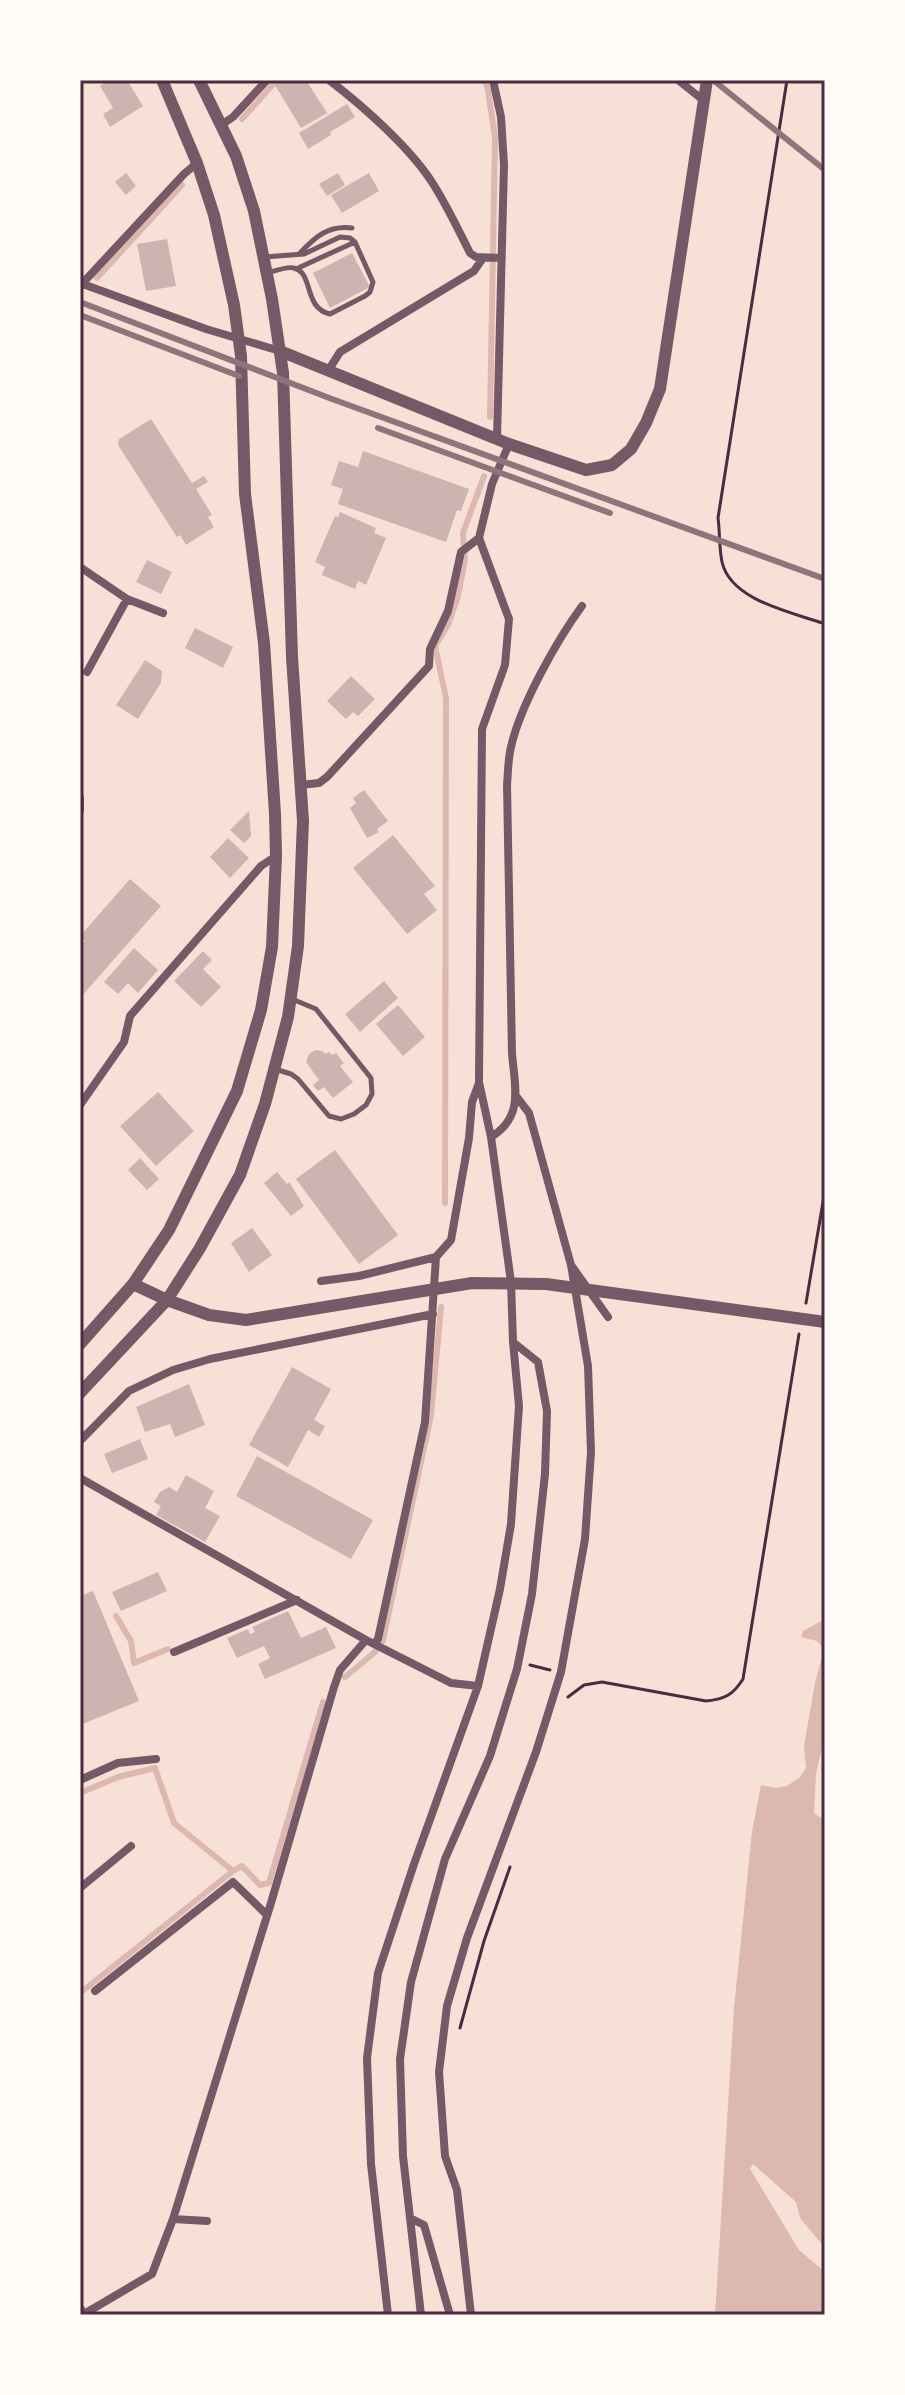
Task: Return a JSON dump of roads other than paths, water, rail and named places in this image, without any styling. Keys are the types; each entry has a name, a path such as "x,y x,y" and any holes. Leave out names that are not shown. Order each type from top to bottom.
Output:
{"street":[{"path":"80,1344 133,1284 169,1230 237,1091 261,1010 272,947 275,814 264,643 245,494 241,356 234,305 214,215 197,163 162,80"},
{"path":"80,1393 167,1300 240,1175 274,1069 291,999 298,946 303,821 292,657 285,402 280,351 254,211 236,156 199,80"},
{"path":"221,125 233,117 267,80"},
{"path":"329,80 353,98 419,164 436,187 470,253 476,257 493,258"},
{"path":"388,2315 371,2164 367,2058 378,1973 478,1686 511,1524 519,1406 511,1282 491,1137 479,1082 482,729 505,665 509,619 479,538 503,442 493,258 503,143 493,80"},
{"path":"678,80 703,100"},
{"path":"197,163 81,284 206,329 280,351 503,442 586,470 612,465 631,449 660,389 707,80"},
{"path":"328,371 340,352 493,258"},
{"path":"301,785 319,783 327,777 429,666 430,649 448,611 465,549 479,538"},
{"path":"80,567 127,599 163,613"},
{"path":"87,672 127,599"},
{"path":"491,1137 510,1120 516,1096 512,1054 507,801 511,748 522,713 564,630 582,606"},
{"path":"80,798 80,810"},
{"path":"80,1105 124,1042 130,1016 261,866 276,856"},
{"path":"321,1281 359,1276 436,1257 451,1240 469,1138 472,1102 479,1082"},
{"path":"471,2315 457,2190 445,2156 439,2072 447,2006 467,1938 536,1752 561,1672 585,1539 591,1452 588,1366 571,1265 529,1113 516,1096"},
{"path":"80,2309 84,2315 152,2274 173,2219 340,1670 378,1639 425,1422 436,1257"},
{"path":"571,1265 608,1317"},
{"path":"133,1284 209,1315 246,1320 454,1285 511,1282 546,1284 825,1322"},
{"path":"80,1441 129,1391 173,1370 210,1359 433,1314"},
{"path":"421,2315 403,2156 400,2059 411,1982 445,1859 490,1756 518,1663 533,1579 545,1474 547,1411 538,1362 513,1342"},
{"path":"80,1478 375,1644 451,1683 478,1686"},
{"path":"174,1652 297,1600"},
{"path":"80,1780 118,1763 156,1759"},
{"path":"80,1888 131,1846"},
{"path":"95,1991 233,1882 266,1914"},
{"path":"410,2218 424,2225 450,2315"},
{"path":"173,2219 207,2221"}],"lane":[{"path":"298,255 325,230 352,228"},
{"path":"263,257 304,254 340,237 350,238 355,242 373,282 365,296 335,313 324,313 315,305 303,276 296,269 292,267 267,273"},
{"path":"296,269 355,242"},
{"path":"274,1069 298,1079 329,1116 341,1119 354,1114 366,1105 372,1094 371,1078 316,1009 291,999"}],"waterway":[{"path":"242,119 277,80"},
{"path":"485,80 495,138 490,417"},
{"path":"97,278 182,185"},
{"path":"445,1203 446,698 435,646 448,625 458,596 465,560 463,533 484,476"},
{"path":"345,1677 375,1652 383,1640 431,1415 441,1307"},
{"path":"116,1616 131,1641 134,1663 168,1649"},
{"path":"80,1793 118,1777 155,1768 174,1823 233,1871 242,1866 260,1885 269,1883 323,1702"},
{"path":"80,1993 233,1871"}],"railway":[{"path":"713,80 825,170"},
{"path":"80,302 332,399 825,579"},
{"path":"80,315 239,376"},
{"path":"378,428 610,513"}]}
